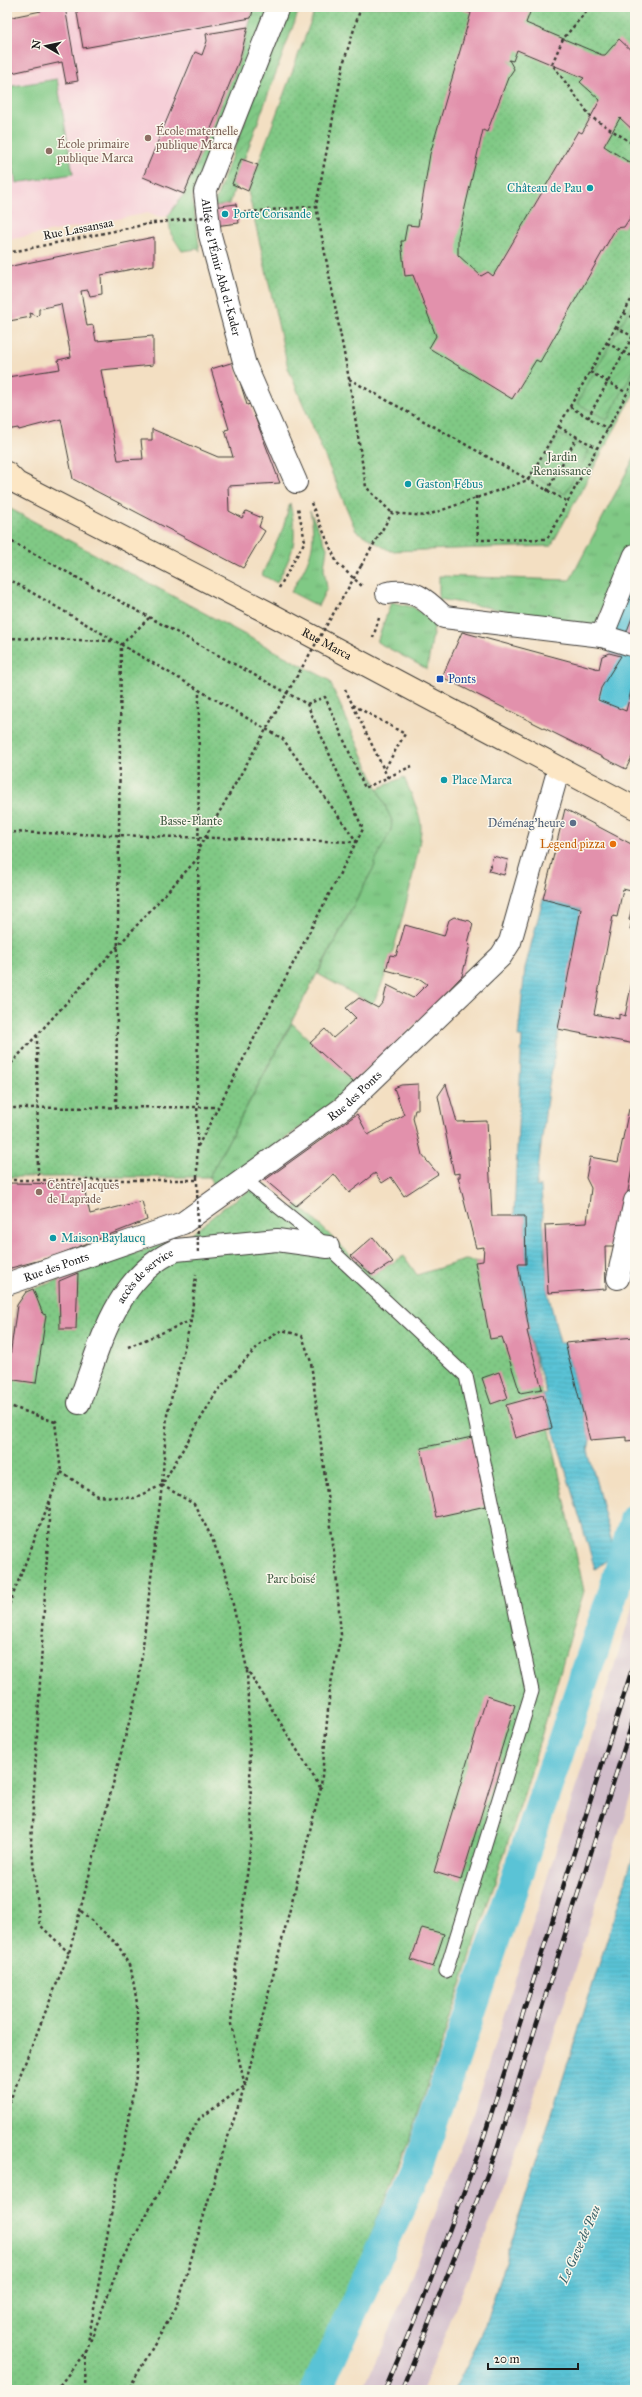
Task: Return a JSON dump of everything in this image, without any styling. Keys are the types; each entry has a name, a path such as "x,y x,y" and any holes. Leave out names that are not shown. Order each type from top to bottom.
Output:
{"street":[{"name":"Allée de l'Émir Abd el-Kader","path":"278,7 205,192 210,235 245,365 296,482"},
{"name":"Rue Marca","path":"10,479 635,808"},
{"path":"603,636 635,555"},
{"path":"387,593 403,590 416,595 428,602 444,617 603,636 635,646"},
{"name":"Rue des Ponts","path":"7,1284 183,1223 343,1108 501,956 510,942 559,768"},
{"path":"618,1278 635,1201"},
{"name":"accès de service","path":"79,1403 120,1299 133,1280 149,1265 163,1256 176,1250 278,1240 328,1248"}],"lane":[{"path":"244,1179 328,1248 466,1376 532,1691 446,1971"}],"path":[{"path":"361,7 344,61 316,206 349,379 366,487 392,513 425,516 476,496 528,480 635,293"},
{"path":"590,7 563,39 552,64 591,116 635,146"},
{"path":"237,212 316,206"},
{"name":"Rue Lassansaa","path":"7,253 153,223 213,216"},
{"path":"624,313 635,319"},
{"path":"616,327 634,337"},
{"path":"588,418 624,352 634,337 635,332"},
{"path":"607,343 635,358"},
{"path":"590,372 627,393"},
{"path":"349,379 568,502"},
{"path":"476,496 478,540 547,539 635,379"},
{"path":"570,407 608,429"},
{"path":"559,427 597,448"},
{"path":"547,491 578,437"},
{"path":"296,482 307,494 337,563 368,591 376,594 387,593 375,630"},
{"path":"275,594 305,541 295,496 296,482"},
{"path":"199,848 266,729 392,513"},
{"path":"7,539 307,704 363,829 219,1107 196,1148"},
{"path":"7,578 283,739 357,842"},
{"path":"116,1107 121,645 150,618"},
{"path":"7,638 114,641"},
{"path":"345,689 388,778"},
{"path":"198,1262 196,1148 199,690"},
{"path":"307,704 325,697 365,788 412,766"},
{"path":"353,705 405,734 384,770"},
{"path":"7,832 357,842"},
{"path":"7,1068 198,857"},
{"path":"37,1035 38,1180"},
{"path":"7,1108 219,1107"},
{"path":"7,1180 197,1178"},
{"path":"7,2108 69,1953 138,1688 162,1486 168,1415 191,1321 197,1269"},
{"path":"95,1361 191,1321"},
{"path":"61,1472 98,1496 134,1498 162,1486 217,1391 260,1344 282,1330 302,1336 311,1362 335,1560 341,1636 330,1688 321,1787 245,2086 218,2167 178,2304 128,2390"},
{"path":"55,1422 79,1403"},
{"path":"7,1405 55,1422"},
{"path":"7,1610 61,1472 55,1422"},
{"path":"162,1486 194,1504 211,1536 227,1577 248,1669 252,1834 235,1973 231,2024 245,2086"},
{"path":"50,1502 32,1843 40,1925 69,1953"},
{"path":"248,1669 321,1787"},
{"path":"81,1911 118,1945 131,1969 137,2003 137,2071 86,2350 85,2390"},
{"path":"56,2390 86,2350 120,2263 199,2119 245,2086"}],"shaded area":[{"name":"École maternelle publique Marca","path":"65,7 254,7 239,61 184,194 168,216 161,217 149,213 7,240 7,43"},
{"path":"635,1600 635,1783 503,2192 422,2390 363,2390 406,2291 471,2119"}],"green space":[{"path":"254,7 271,7 192,197 200,251 197,249 182,251 171,234 168,216 184,194 239,61"},
{"path":"287,7 300,7 244,160 241,160 232,184 235,186 230,204 213,207"},
{"path":"316,7 635,7 635,392 551,546 390,551 356,531 288,368 248,191"},
{"path":"57,79 73,174 16,183 7,127 7,87"},
{"name":"Jardin Renaissance","path":"635,300 635,368 607,420 577,403"},
{"name":"Jardin Renaissance","path":"559,434 589,451 565,494 535,477"},
{"path":"635,456 635,532 595,626 439,599 439,576 570,580"},
{"path":"290,503 294,527 293,545 288,561 277,583 262,575 283,528"},
{"name":"Basse-Plante","path":"7,507 329,680 392,821 391,830 374,863 375,865 209,1177 7,1177"},
{"path":"310,511 327,548 324,568 327,588 318,606 291,592 307,563 310,554 313,535"},
{"path":"391,602 413,607 435,622 427,669 377,642"},
{"path":"404,777 415,803 421,824 419,844 409,891 394,948 386,973 372,1004 318,974 375,865 374,863 392,821 377,789"},
{"path":"292,1023 353,1082 325,1109 216,1190 209,1177"},
{"name":"Parc boisé","path":"262,1182 286,1203 284,1206 291,1211 296,1206 300,1206 371,1275 404,1256 417,1275 465,1260 515,1266 584,1591 526,1788 410,2139 372,2232 302,2390 7,2390 7,1369 17,1305 26,1292 33,1289 193,1233 223,1208"}],"water":[{"path":"635,589 635,610 625,636 617,634"},
{"path":"543,899 581,909 548,1091 536,1186 541,1187 548,1293 560,1343 565,1343 590,1440 588,1451 615,1554 595,1569 543,1395 547,1394 527,1331 529,1330 518,1264 526,1263 525,1216 514,1216 522,1037 518,1037 525,968"},
{"name":"Le Gave de Pau","path":"635,1851 635,2390 454,2390 481,2337"}],"building":[{"path":"40,7 65,7 78,81 66,83 62,62 7,74 7,18 41,11"},
{"path":"76,7 254,7 251,18 83,48"},
{"name":"Château de Pau","path":"463,7 532,7 526,23 602,55 605,55 619,39 635,54 635,132 620,118 604,146 635,166 635,210 624,227 616,228 540,362 536,360 512,399 429,348 436,336 413,275 405,276 401,241 404,241 407,225 418,226 430,154 471,13 462,10","holes":["517,50 584,78 580,82 600,100 582,133 578,131 493,276 488,272 481,276 458,255 458,238 483,130 487,132 508,78 514,69 509,60 513,61"]},
{"path":"248,27 239,61 184,194 143,177 195,52 202,55 207,41 206,34"},
{"path":"241,159 258,165 248,191 232,184"},
{"name":"Porte Corisande","path":"236,204 239,223 214,226 213,207"},
{"path":"154,237 154,265 101,275 102,294 90,296 88,290 81,291 87,326 93,325 96,341 153,336 153,365 101,370 118,460 143,459 141,440 152,440 152,429 218,457 233,457 225,430 229,429 211,369 234,362 247,405 250,404 280,483 228,486 229,511 242,518 246,511 262,518 259,527 265,531 243,568 73,479 61,419 19,430 18,428 7,430 7,377 60,369 58,360 71,357 61,304 39,309 39,314 37,316 30,313 31,317 9,321 7,267"},
{"path":"635,610 635,639 625,636"},
{"path":"462,632 599,669 602,656 609,653 621,656 601,688 598,700 626,711 635,675 635,756 633,755 626,769 442,677"},
{"path":"565,809 635,846 635,892 623,889 617,917 613,916 594,1014 619,1019 619,1014 625,1016 635,967 635,1044 558,1029 581,909 543,899"},
{"path":"493,856 508,860 504,875 489,871"},
{"path":"635,894 635,930 630,929 632,921 629,920"},
{"path":"454,917 470,921 473,924 468,943 470,945 462,976 413,1027 353,1082 310,1043 325,1029 333,1038 356,1018 346,1008 359,998 378,1008 383,1002 387,985 413,998 427,984 420,979 386,970 390,955 396,956 405,925 444,936 449,920"},
{"path":"418,1084 418,1110 415,1110 413,1118 422,1155 438,1174 404,1196 391,1177 382,1183 375,1173 349,1193 334,1174 296,1206 265,1180 357,1114 368,1135 404,1115 394,1088 401,1085"},
{"path":"446,1084 457,1122 487,1121 492,1216 525,1216 526,1264 518,1264 529,1330 527,1331 542,1389 520,1393 502,1337 490,1339 475,1262 483,1261 484,1247 476,1248 458,1177 460,1177 460,1173 454,1174 438,1096"},
{"path":"629,1109 635,1110 635,1152 618,1246 605,1246 606,1289 548,1293 545,1225 587,1223 591,1188 586,1178 590,1157 618,1162"},
{"name":"Maison Baylaucq","path":"7,1183 83,1184 90,1214 142,1201 147,1220 52,1257 7,1269"},
{"path":"373,1237 393,1262 372,1275 351,1256"},
{"path":"78,1273 76,1329 60,1329 59,1281"},
{"path":"33,1289 43,1314 46,1315 36,1383 7,1379 17,1305 26,1292"},
{"path":"635,1337 635,1440 626,1441 626,1437 590,1440 565,1343"},
{"path":"499,1372 508,1398 491,1404 482,1378"},
{"path":"543,1395 552,1428 515,1438 506,1405"},
{"path":"472,1437 486,1506 436,1517 421,1448"},
{"path":"487,1696 515,1705 461,1880 434,1872"},
{"path":"422,1928 444,1934 433,1967 411,1960"}],"waterway":[{"path":"615,697 629,657 619,635 635,599"},
{"path":"316,2390 416,2172 613,1593 635,1519"}],"railway":[{"path":"385,2390 422,2302 480,2149 635,1660"},
{"path":"402,2390 495,2155 635,1714"}],"place":[{"name":"École maternelle publique Marca","path":"148,138"},
{"name":"École primaire publique Marca","path":"49,151"},
{"name":"Château de Pau","path":"590,188"},
{"name":"Porte Corisande","path":"225,214"},
{"name":"Gaston Fébus","path":"408,484"},
{"name":"Ponts","path":"440,679"},
{"name":"Place Marca","path":"444,780"},
{"name":"Déménag’heure","path":"573,823"},
{"name":"Legend pizza","path":"613,844"},
{"name":"Centre Jacques de Laprade","path":"39,1192"},
{"name":"Maison Baylaucq","path":"53,1238"}]}
